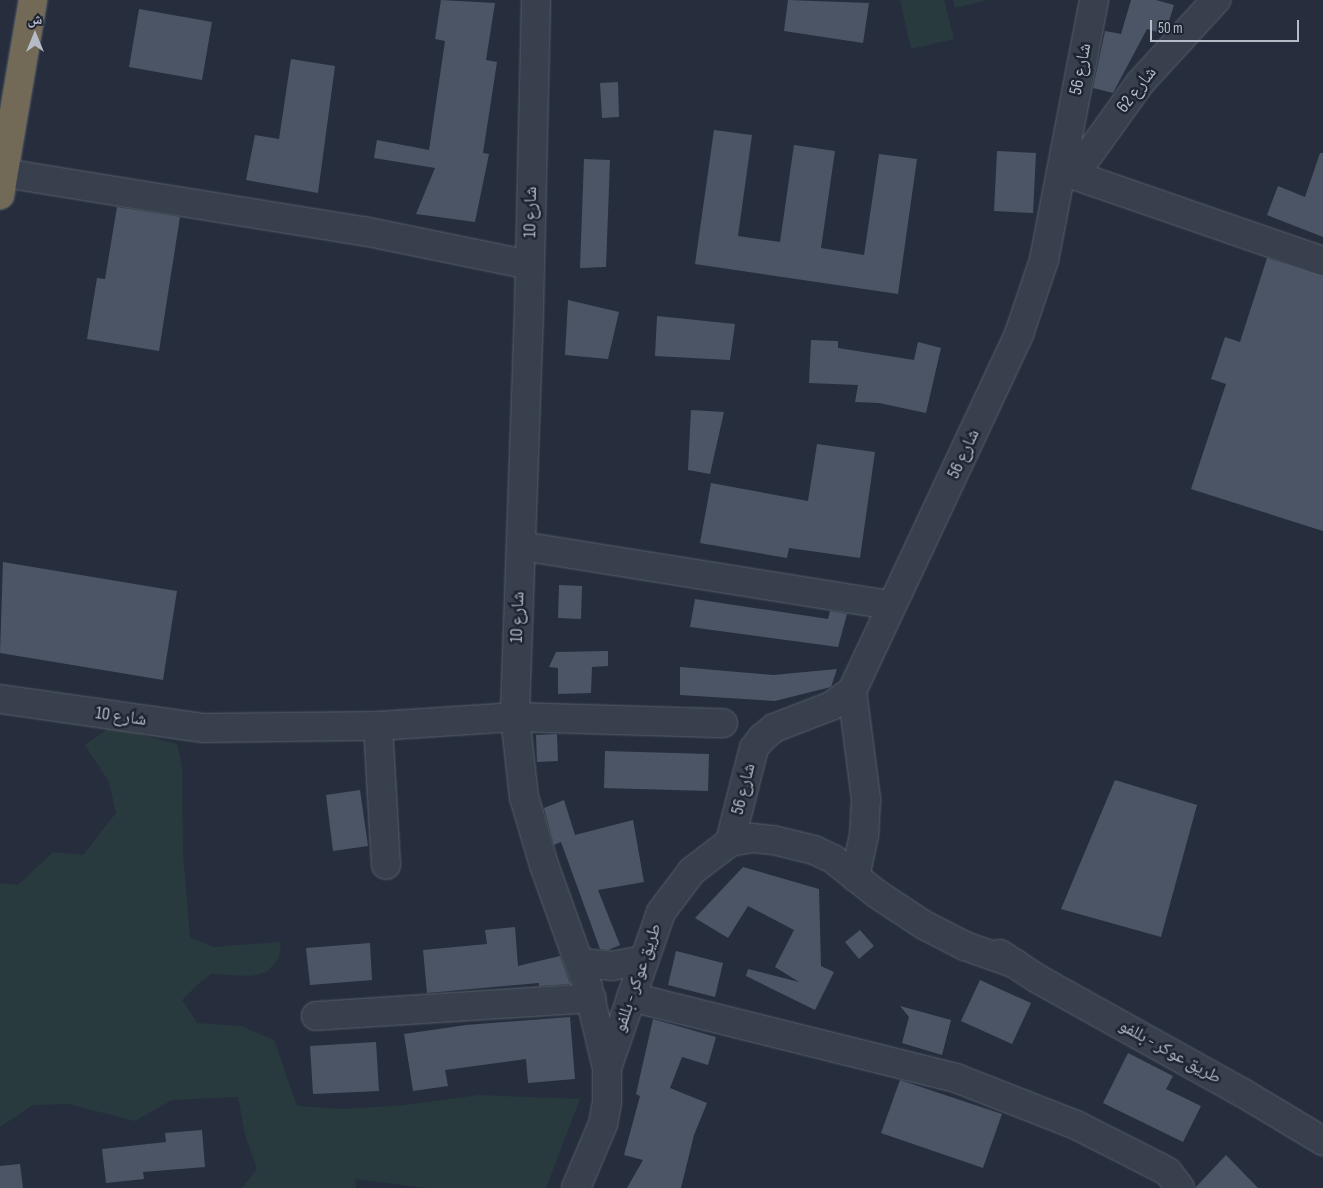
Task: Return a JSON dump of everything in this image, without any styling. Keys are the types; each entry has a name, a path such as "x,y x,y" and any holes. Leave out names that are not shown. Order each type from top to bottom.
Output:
{"highway":[{"path":"2,184 33,0"}],"street":[{"name":"شارع 10","path":"0,699 204,728 378,726 515,717 530,265 536,0"},
{"name":"شارع 56","path":"730,842 754,748 762,738 774,728 831,706 852,690 1019,334 1038,282 1068,172 1094,0"},
{"name":"شارع 62","path":"1068,172 1140,83 1216,0"},
{"path":"1068,172 1323,261"},
{"path":"2,184 364,231 530,265"},
{"path":"521,546 891,605"},
{"path":"852,690 866,799 858,869"},
{"path":"576,1188 603,1124 607,1102 606,1068 586,983 544,865 524,797 515,717 723,723"},
{"path":"378,726 386,865"},
{"name":"طريق عوكر - بللفو","path":"606,1068 654,928 675,890 705,859 730,842 753,838 774,840 800,846 858,869 906,896 1016,964 1323,1141"},
{"path":"586,983 612,966 643,960"},
{"path":"316,1016 586,983 613,990 633,991 956,1078 1076,1126 1160,1166 1168,1172 1180,1188"}],"shaded area":[{"path":"900,0 944,0 954,39 911,49"},
{"path":"953,0 987,0 955,8"},
{"path":"111,727 177,744 182,767 183,853 190,937 213,947 281,942 279,958 267,972 251,976 211,974 197,985 182,1000 197,1023 241,1026 274,1040 297,1106 340,1109 397,1106 479,1095 580,1099 546,1188 426,1188 355,1179 356,1188 242,1188 257,1169 245,1134 238,1097 172,1100 135,1121 68,1104 33,1105 0,1127 0,883 18,885 53,852 83,855 116,813 109,782 85,745"}],"building":[{"path":"441,0 495,3 486,60 497,62 483,153 489,154 475,222 416,214 435,168 374,158 377,140 429,150 445,41 435,39"},
{"path":"788,0 869,3 863,43 784,31"},
{"path":"1131,0 1156,0 1174,5 1166,31 1164,34 1147,29 1113,93 1093,88 1105,31 1121,34"},
{"path":"139,9 212,22 202,80 129,67"},
{"path":"291,59 335,66 318,193 246,180 255,135 279,139"},
{"path":"618,82 619,117 602,118 600,83"},
{"path":"714,130 752,135 738,236 780,242 794,145 835,151 821,248 864,255 879,154 917,159 898,294 695,264"},
{"path":"997,151 1036,153 1033,213 994,211"},
{"path":"1320,153 1323,153 1323,237 1267,215 1278,186 1305,197"},
{"path":"584,159 610,160 606,267 580,268"},
{"path":"117,207 180,217 159,351 87,339 97,278 105,279"},
{"path":"1267,258 1323,276 1323,531 1191,489 1226,384 1211,379 1225,337 1240,342"},
{"path":"568,300 619,312 608,359 565,355"},
{"path":"657,316 735,324 730,360 655,356"},
{"path":"811,340 838,341 838,348 914,360 918,342 941,348 926,413 879,403 855,402 858,385 809,383"},
{"path":"691,410 724,412 710,474 688,470"},
{"path":"817,444 875,452 860,558 789,548 787,558 700,543 711,483 808,501"},
{"path":"3,562 177,591 163,680 0,653"},
{"path":"559,585 582,586 581,619 558,618"},
{"path":"695,599 828,619 830,611 847,614 838,647 690,627"},
{"path":"608,651 608,666 592,667 591,693 558,694 558,668 549,667 556,652"},
{"path":"680,667 773,675 837,669 831,687 775,701 680,695"},
{"path":"557,734 558,761 537,762 536,735"},
{"path":"605,751 709,754 708,791 604,788"},
{"path":"1115,780 1197,805 1161,937 1061,909"},
{"path":"360,790 368,846 333,851 326,795"},
{"path":"564,800 575,835 633,820 644,882 598,890 620,945 608,950 600,949 561,842 554,845 544,808"},
{"path":"743,867 819,889 821,966 834,972 815,1010 746,976 748,969 799,982 775,967 794,930 748,906 728,938 695,918"},
{"path":"515,927 518,966 560,956 570,984 539,986 539,983 427,993 423,950 487,944 485,930"},
{"path":"860,930 874,946 859,959 845,942"},
{"path":"370,943 372,980 310,985 306,948"},
{"path":"676,951 723,963 715,997 668,985"},
{"path":"980,980 1031,1003 1012,1044 961,1021"},
{"path":"900,1006 951,1020 942,1055 902,1043 909,1017"},
{"path":"570,1017 575,1079 528,1083 526,1059 445,1070 448,1086 413,1091 404,1034 466,1025"},
{"path":"653,1019 716,1037 708,1065 682,1057 670,1088 707,1103 694,1135 681,1188 627,1188 643,1160 624,1155 640,1096 636,1094"},
{"path":"376,1042 379,1091 313,1094 310,1046"},
{"path":"1128,1053 1173,1076 1166,1089 1201,1106 1183,1142 1103,1103"},
{"path":"900,1080 1002,1114 983,1168 881,1133"},
{"path":"202,1130 205,1167 143,1172 144,1179 106,1183 102,1149 166,1142 165,1133"},
{"path":"1226,1155 1258,1188 1195,1188"},
{"path":"20,1164 23,1188 0,1188 0,1166"}]}
